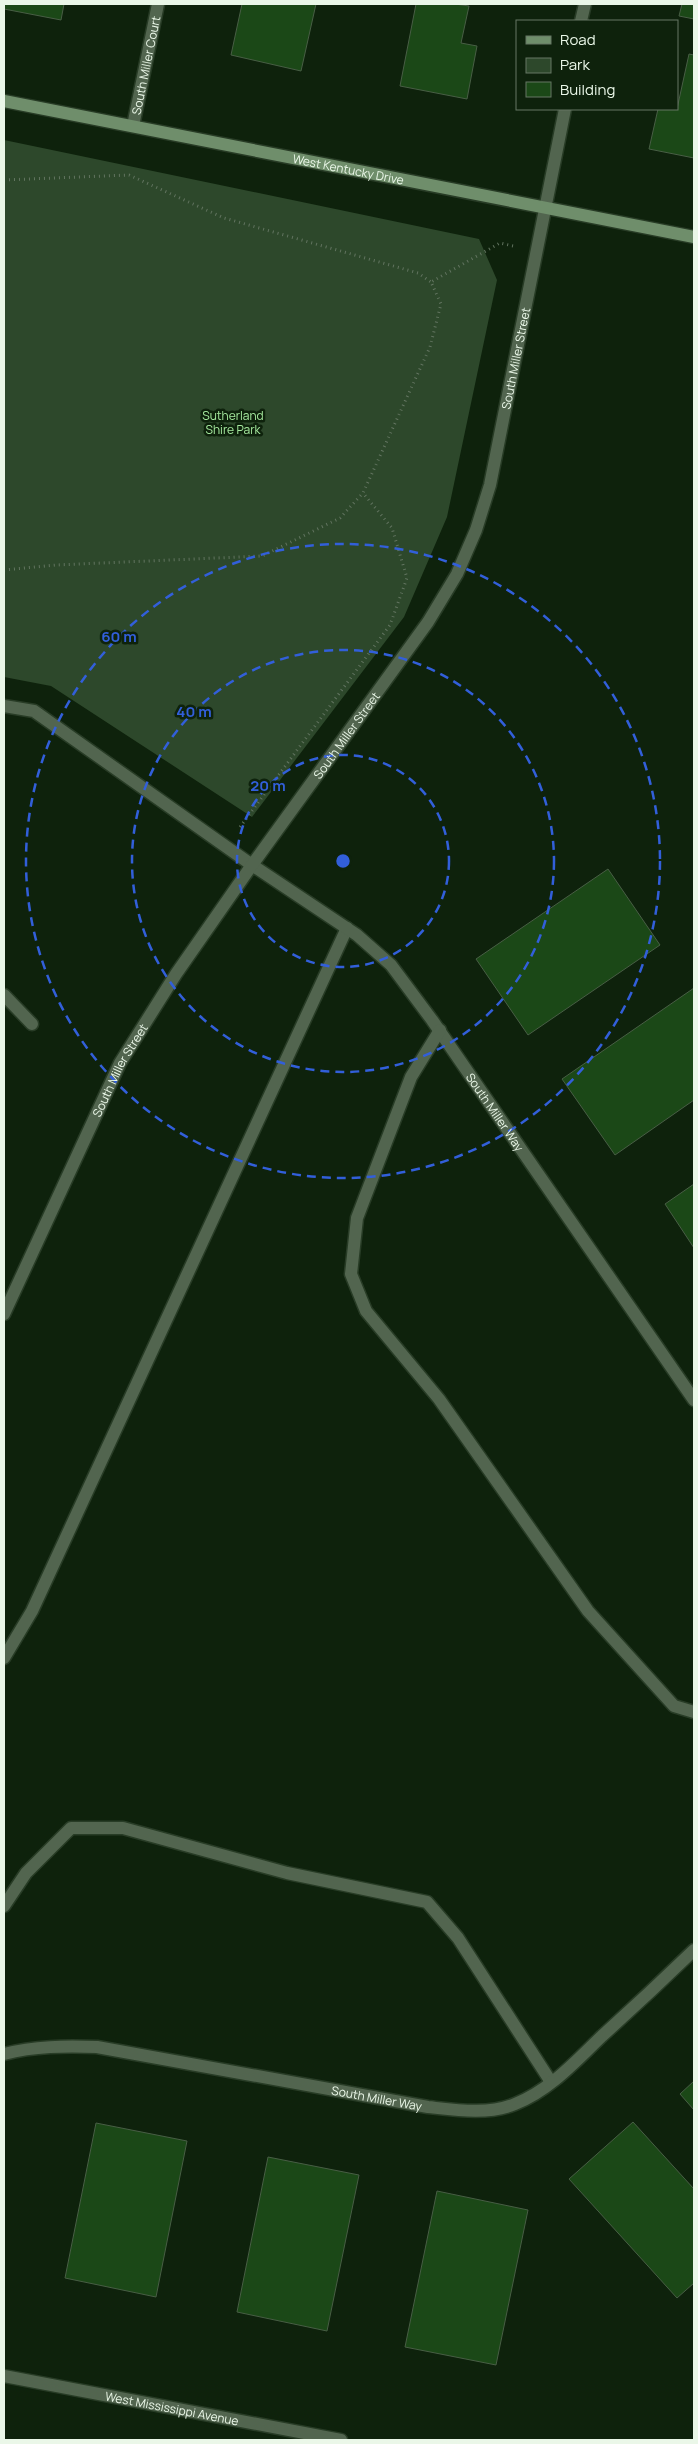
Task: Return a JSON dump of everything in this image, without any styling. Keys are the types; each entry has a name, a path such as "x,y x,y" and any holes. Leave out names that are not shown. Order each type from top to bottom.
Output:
{"street":[{"name":"South Miller Court","path":"133,126 158,4"},
{"path":"581,20 585,4"},
{"name":"West Kentucky Drive","path":"4,101 694,237"},
{"name":"South Miller Street","path":"4,1314 120,1063 176,974 252,865 428,622 457,574 476,530 490,485 564,110"},
{"name":"South Miller Way","path":"4,706 34,710 252,865 347,928 391,965 440,1030 694,1400"},
{"path":"4,1658 32,1611 347,928"},
{"path":"4,995 32,1024"},
{"path":"440,1030 411,1078 357,1218 351,1274 366,1311 440,1399 588,1610 674,1706 694,1712"},
{"path":"4,1906 26,1873 71,1828 123,1828 287,1873 427,1902 458,1938 551,2082"},
{"name":"South Miller Way","path":"4,2054 24,2049 60,2046 97,2047 428,2107 472,2112 514,2104 551,2082 694,1950"},
{"name":"West Mississippi Avenue","path":"4,2376 340,2440"}],"path":[{"path":"4,180 129,175 224,218 418,273 431,282 441,304 430,348 363,493 340,518 262,556 4,570"},
{"path":"431,282 500,243 537,250"},
{"path":"250,812 390,625 407,578 392,528 363,493"}],"green space":[{"name":"Sutherland Shire Park","path":"4,140 479,239 497,280 447,517 404,617 252,817 51,686 4,677"}],"building":[{"path":"4,4 64,4 61,20 4,9"},
{"path":"242,4 316,4 301,71 231,55"},
{"path":"416,4 469,6 461,43 477,46 467,99 400,86"},
{"path":"682,4 694,4 694,19 679,16"},
{"path":"689,54 694,55 694,158 649,149 658,110 678,110"},
{"path":"608,869 660,945 528,1035 476,959"},
{"path":"694,988 694,1100 615,1155 562,1079"},
{"path":"694,1184 694,1248 665,1204"},
{"path":"694,2081 694,2110 680,2094"},
{"path":"633,2122 694,2189 694,2283 677,2298 569,2179"},
{"path":"96,2123 187,2141 156,2297 65,2278"},
{"path":"268,2157 359,2175 327,2331 237,2312"},
{"path":"437,2191 528,2210 496,2365 405,2347"}]}
